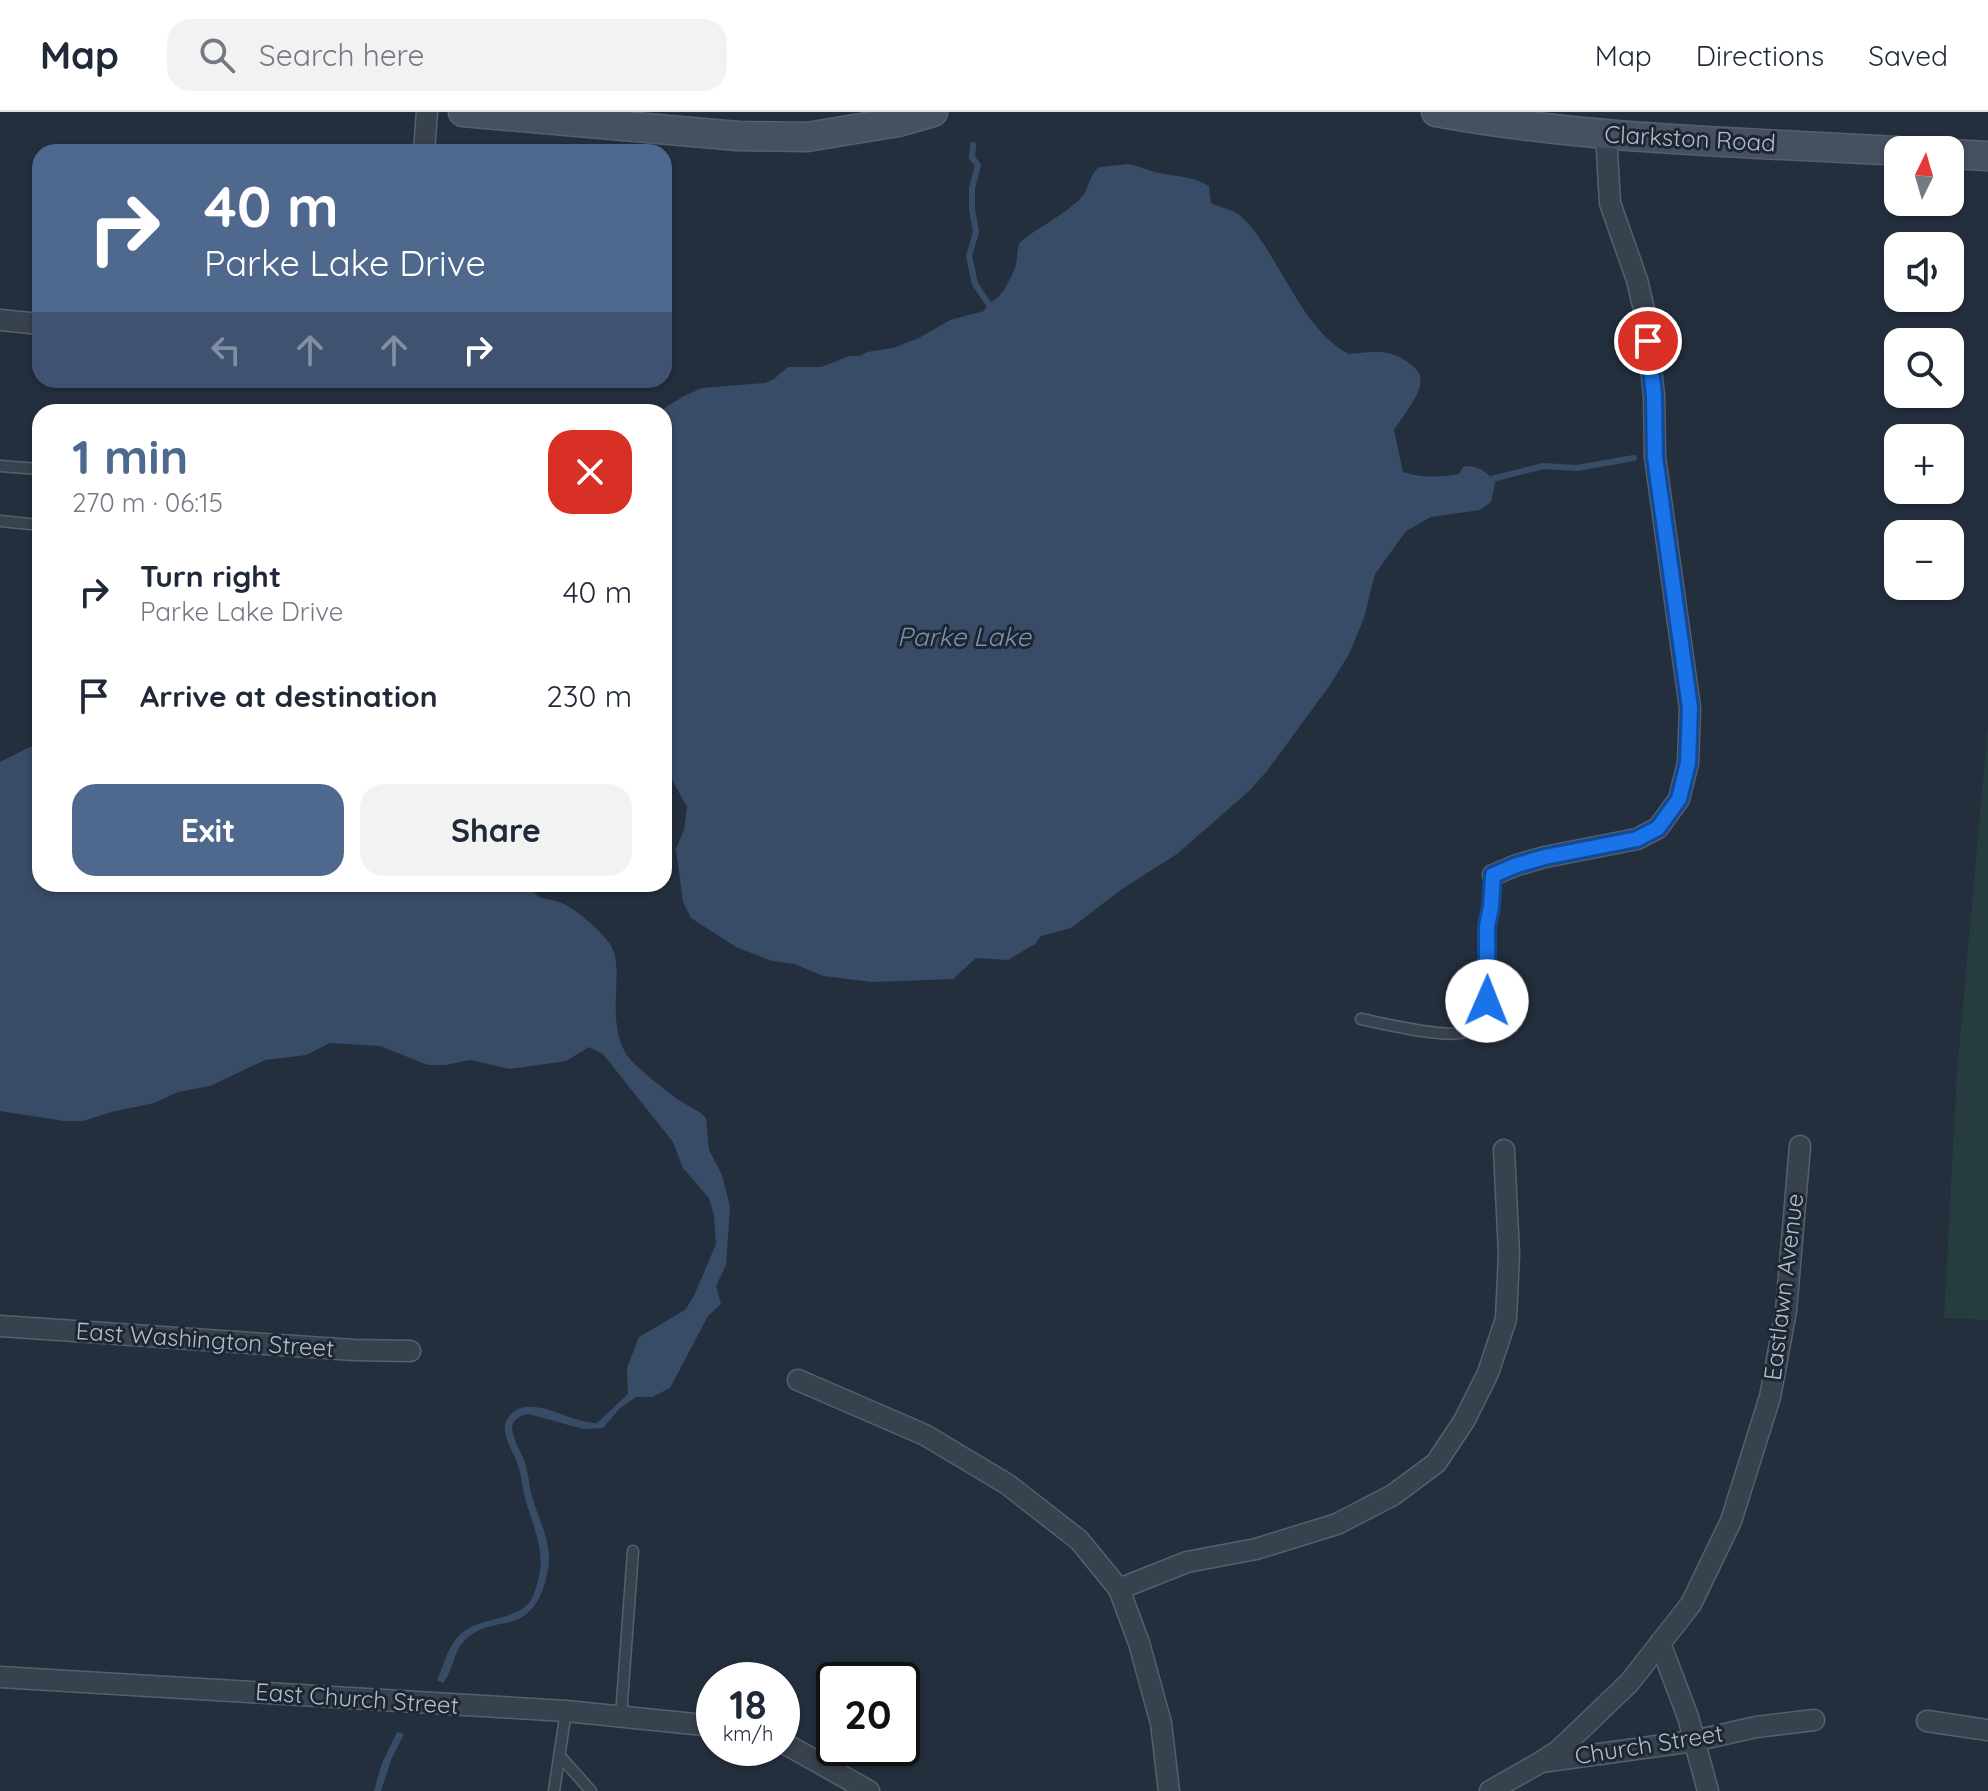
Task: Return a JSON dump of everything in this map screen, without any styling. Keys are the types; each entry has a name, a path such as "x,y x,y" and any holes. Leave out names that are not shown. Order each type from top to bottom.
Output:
{"street":[{"path":"425,144 427,112"},
{"path":"463,112 738,136 807,137 933,112"},
{"name":"Clarkston Road","path":"1436,112 1488,122 1606,134 1884,150"},
{"path":"1493,875 1545,857 1637,839 1658,828 1679,799 1688,763 1690,708 1655,457 1654,396 1645,314 1637,280 1610,203 1606,134"},
{"path":"1964,155 1988,156"},
{"path":"0,320 32,323"},
{"name":"Eastlawn Avenue","path":"1541,1762 1558,1751 1629,1683 1691,1604 1731,1521 1770,1397 1786,1311 1800,1146"},
{"path":"1119,1589 1187,1562 1256,1549 1337,1524 1393,1495 1436,1463 1464,1421 1488,1373 1506,1319 1509,1254 1504,1150"},
{"name":"East Washington Street","path":"0,1326 354,1350 410,1351"},
{"path":"798,1380 925,1435 1007,1484 1079,1540 1119,1589 1139,1643 1161,1723 1169,1791"},
{"path":"1660,1643 1671,1666 1708,1791"},
{"name":"East Church Street","path":"0,1677 566,1711 696,1724"},
{"name":"Church Street","path":"1490,1791 1541,1762 1694,1741 1756,1727 1814,1720"},
{"path":"1927,1721 1988,1730"},
{"path":"800,1752 869,1791"}],"lane":[{"path":"0,466 32,468"},
{"path":"0,521 32,524"},
{"path":"1361,1019 1449,1034 1466,1032 1481,1017 1489,983 1487,926 1493,875"},
{"path":"621,1716 633,1551"},
{"path":"554,1791 566,1711"},
{"path":"559,1755 591,1791"}],"green space":[{"path":"1988,725 1988,1320 1944,1318 1957,1072"}],"water":[{"name":"Parke Lake","path":"1129,164 1209,186 1211,203 1235,212 1256,233 1304,310 1332,343 1349,354 1381,352 1396,355 1419,373 1418,392 1394,430 1403,472 1438,476 1459,474 1463,467 1477,468 1495,483 1491,502 1480,510 1431,517 1406,531 1375,574 1364,618 1349,654 1267,771 1249,791 1177,854 1122,889 1071,928 1041,936 1035,944 1008,960 976,958 953,979 872,982 823,976 795,964 772,961 736,947 691,918 683,902 676,849 684,830 687,807 672,780 671,404 702,388 765,383 788,367 821,367 850,356 893,348 919,338 950,320 984,311 1008,284 1016,265 1020,242 1079,200 1099,167"},
{"path":"32,746 32,892 534,892 540,897 564,904 589,922 610,944 616,966 616,1023 625,1052 656,1083 706,1118 709,1150 722,1175 730,1207 726,1265 716,1286 721,1304 708,1316 670,1388 652,1397 636,1397 620,1408 603,1428 583,1429 529,1414 515,1420 513,1433 525,1463 549,1551 545,1582 536,1604 527,1613 518,1619 486,1627 465,1640 443,1683 437,1680 458,1637 480,1623 520,1610 532,1598 537,1584 541,1559 537,1536 518,1466 506,1436 507,1420 518,1409 534,1407 597,1423 628,1394 627,1368 639,1337 685,1310 716,1244 709,1198 683,1168 673,1142 603,1054 589,1047 566,1061 510,1069 470,1060 428,1065 380,1046 330,1043 306,1055 265,1060 210,1086 178,1092 154,1103 83,1121 0,1111 0,762"},
{"path":"397,1732 404,1734 381,1791 374,1791 382,1763"}],"waterway":[{"path":"973,145 972,158 978,165 972,188 976,232 969,256 975,284 988,303"},
{"path":"1492,479 1543,466 1577,468 1634,458"}],"route":[{"path":"1487,1001 1487,926 1493,875 1545,857 1637,839 1658,828 1679,799 1688,763 1690,708 1655,457 1654,396 1648,341"}]}
